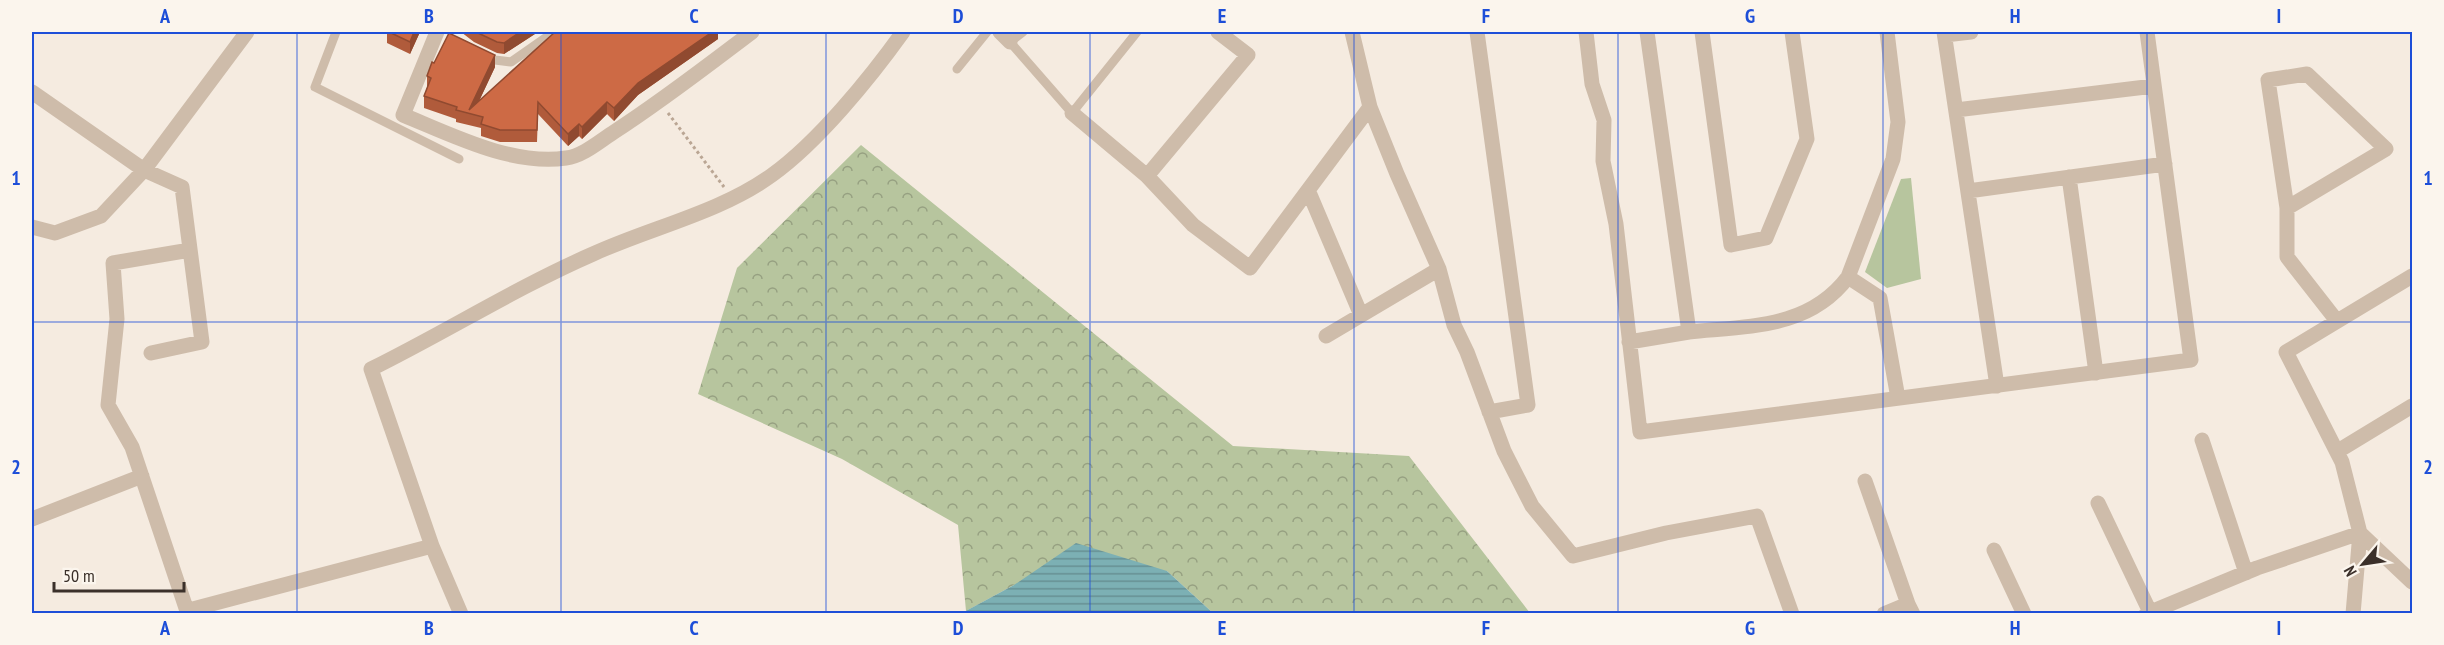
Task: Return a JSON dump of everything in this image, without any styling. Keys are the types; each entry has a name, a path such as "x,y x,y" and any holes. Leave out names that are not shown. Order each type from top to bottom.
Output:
{"street":[{"path":"32,227 55,233 101,216 144,170 247,32"},
{"path":"441,33 403,115 473,144 508,154 568,158 590,148 659,102 752,32"},
{"path":"461,614 432,546 371,369 430,340 519,289 592,254 734,199 773,175 814,138 885,57 903,32"},
{"path":"1147,176 1248,55 1218,32"},
{"path":"1352,32 1370,107 1396,174 1439,269 1454,325 1467,352 1504,451 1532,506 1573,556 1666,533 1757,516 1792,614"},
{"path":"1477,32 1528,405 1489,412"},
{"path":"1586,32 1592,84 1604,120 1603,161 1616,224 1640,432 2191,360 2147,32"},
{"path":"1647,32 1689,332"},
{"path":"1702,32 1731,245 1766,238 1807,139 1792,32"},
{"path":"1629,342 1689,332 1776,323 1808,313 1836,294 1848,277 1893,159 1898,123 1887,32"},
{"path":"1971,32 1945,33 1997,386"},
{"path":"2287,208 2386,148 2307,74 2268,80 2287,208 2287,257 2337,321"},
{"path":"1956,110 2154,86"},
{"path":"32,92 144,170 182,187 202,342 151,352"},
{"path":"1072,112 1147,176 1193,225 1250,268 1370,107"},
{"path":"1968,191 2164,164"},
{"path":"2069,177 2096,373"},
{"path":"1308,190 1361,315"},
{"path":"190,250 112,263 117,319 108,405 132,447 188,612 432,546"},
{"path":"1326,336 1439,269"},
{"path":"2350,612 2360,533 2338,452 2313,408 2286,352 2412,276"},
{"path":"1848,277 1880,297 1898,398"},
{"path":"2338,452 2412,406"},
{"path":"2202,440 2246,573"},
{"path":"32,519 142,476"},
{"path":"1865,481 1910,609 1884,614"},
{"path":"2098,503 2148,613 2246,573 2360,533"},
{"path":"2360,533 2412,582"},
{"path":"1994,550 2024,614"}],"lane":[{"path":"336,32 315,87 459,159"},
{"path":"476,51 495,60 511,62 554,32"},
{"path":"957,69 987,32"},
{"path":"1023,32 1005,37 1072,112 1137,32"}],"path":[{"path":"659,102 734,199"}],"green space":[{"path":"861,145 1233,446 1409,456 1530,613 1213,613 1167,571 1014,585 966,611 958,525 842,459 698,394 737,268"},
{"path":"1911,178 1921,279 1887,288 1865,272 1901,179"}],"water":[{"path":"1076,543 1167,571 1213,613 962,613 1014,585"}],"building":[{"path":"389,32 414,32 410,42"},
{"path":"476,32 520,32 504,43"},
{"path":"555,32 712,32 638,83 614,108 607,102 582,127 579,124 568,134 538,102 537,130 500,130 481,124 483,117 456,110 457,107 424,96 431,78 427,76 432,62 434,63 449,33 495,55 469,110"}]}
